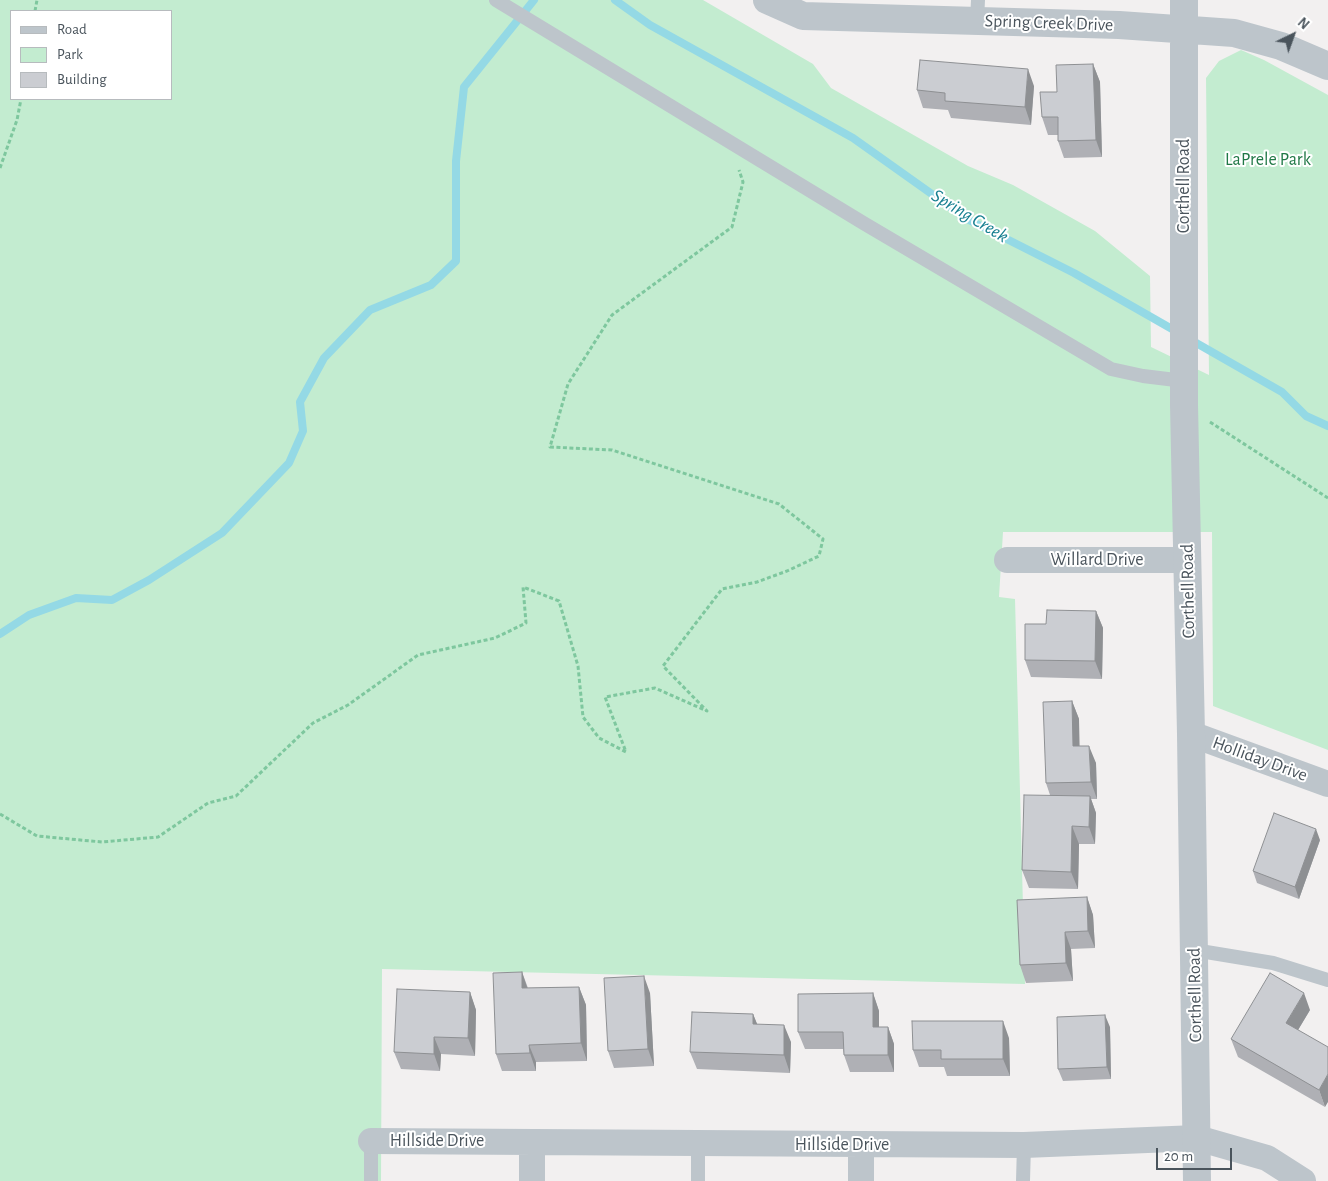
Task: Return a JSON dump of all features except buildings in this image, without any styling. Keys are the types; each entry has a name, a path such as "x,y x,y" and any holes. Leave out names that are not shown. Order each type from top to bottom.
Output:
{"street":[{"name":"Spring Creek Drive","path":"767,0 803,8 978,10 1119,25 1234,33 1281,46 1328,66"},
{"name":"Corthell Road","path":"1184,0 1184,393 1197,1181"},
{"name":"Willard Drive","path":"1007,560 1188,560"},
{"name":"Holliday Drive","path":"1191,734 1328,784"},
{"name":"Hillside Drive","path":"371,1141 1024,1145 1197,1138 1267,1158 1303,1181"},
{"path":"532,1142 532,1181"},
{"path":"861,1145 861,1181"}],"lane":[{"path":"496,0 1111,369 1143,376 1184,393"},
{"path":"1194,950 1273,963 1328,980"},
{"path":"371,1141 371,1181"},
{"path":"698,1144 698,1181"},
{"path":"1023,1181 1024,1145"}],"path":[{"path":"0,168 17,120 20,100"},
{"path":"0,814 37,836 102,842 158,837 208,803 236,796 313,723 348,705 418,655 495,638 526,624 523,587 558,601 578,666 583,716 599,738 626,752 605,697 655,688 707,711 663,666 722,589 757,582 819,556 823,539 779,504 612,450 550,447 568,384 612,314 732,227 743,182 732,143"},
{"path":"1184,393 1328,498"}],"green space":[{"name":"LaPrele Park","path":"0,0 703,0 813,64 831,88 968,166 1013,185 1095,231 1150,276 1151,347 1209,375 1206,78 1219,61 1241,50 1264,60 1328,95 1328,750 1213,706 1212,532 1003,532 999,597 1015,599 1025,984 382,969 381,1181 0,1181"}],"waterway":[{"path":"0,634 29,615 76,598 112,600 149,580 222,533 289,463 303,431 300,402 324,358 370,310 431,285 456,261 456,161 464,87 534,0"},
{"name":"Spring Creek","path":"615,0 650,25 853,138 967,219 1074,273 1179,333"},
{"name":"Spring Creek","path":"1191,340 1282,392 1306,416 1328,426"}]}
